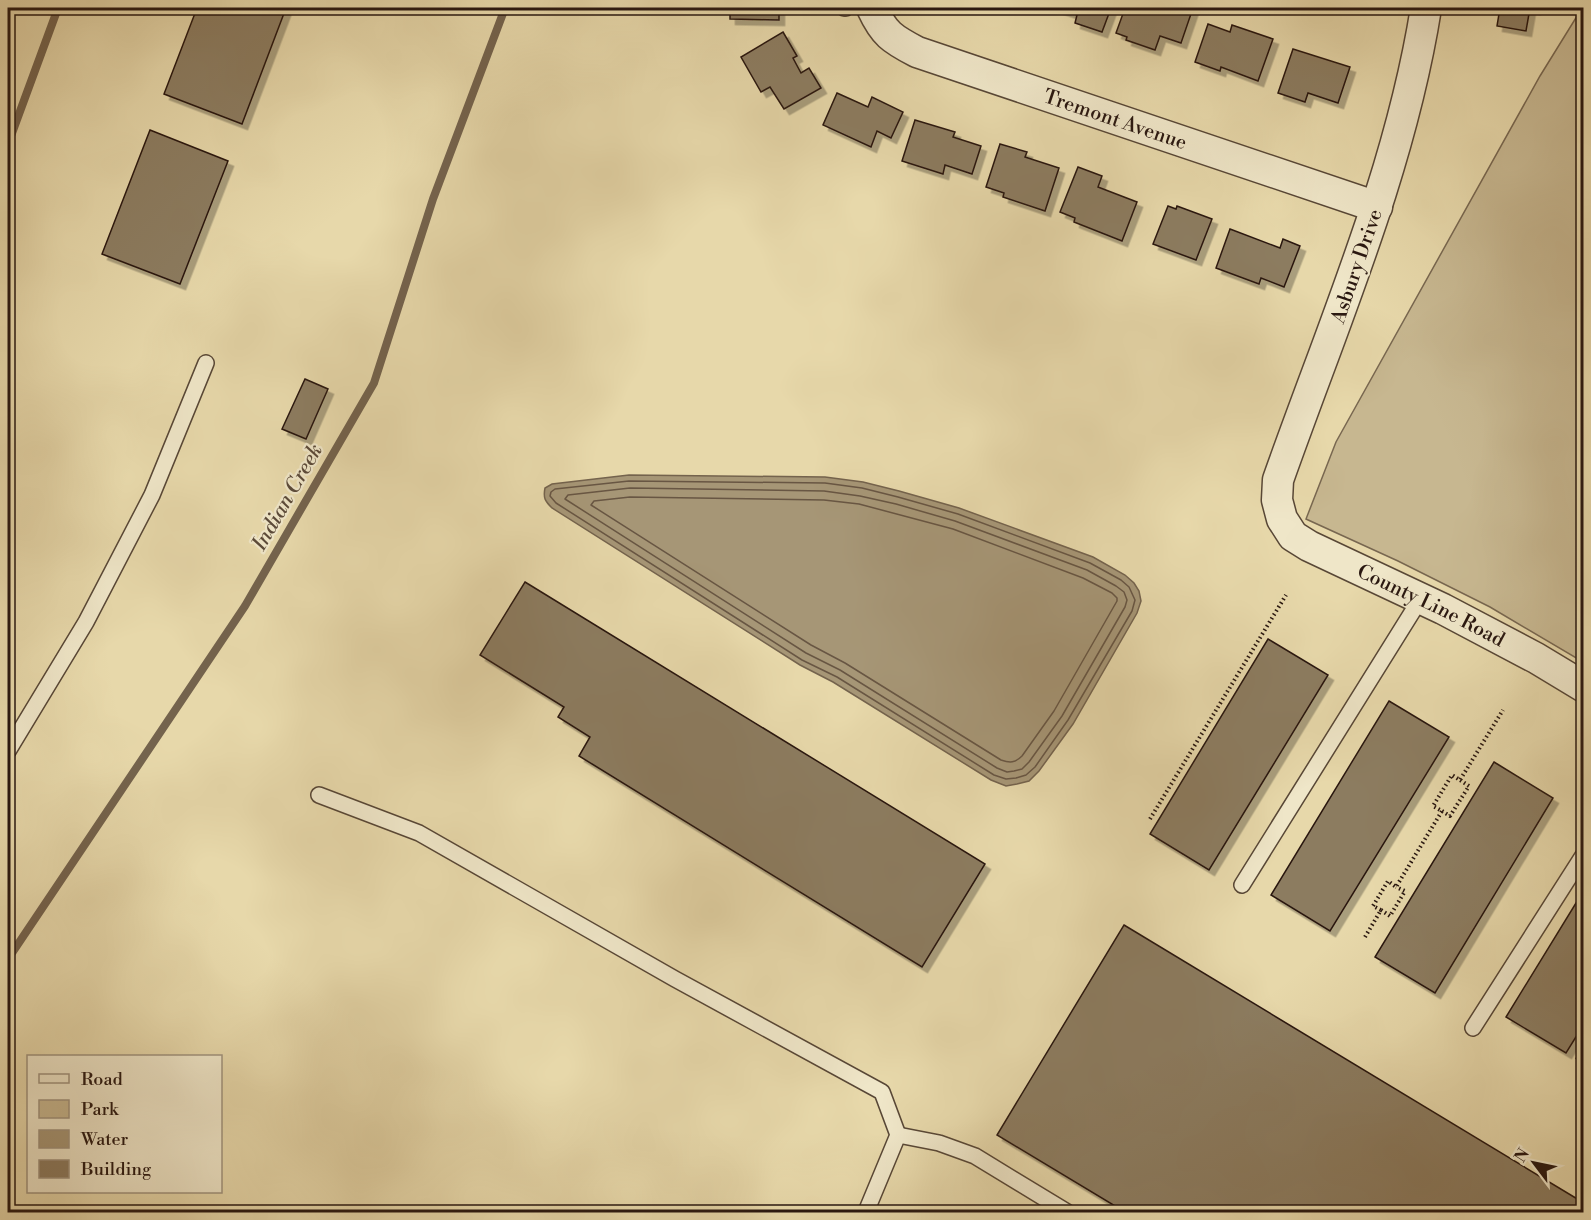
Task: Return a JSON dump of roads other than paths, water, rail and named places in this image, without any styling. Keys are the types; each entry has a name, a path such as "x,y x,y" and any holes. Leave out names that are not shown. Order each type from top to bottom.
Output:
{"street":[{"name":"Tremont Avenue","path":"872,8 879,24 894,40 917,52 1377,207"},
{"name":"Asbury Drive","path":"1282,519 1276,500 1278,480 1377,207 1413,78 1426,8"},
{"name":"County Line Road","path":"1282,519 1293,536 1309,546 1443,609 1536,658 1584,687"}],"lane":[{"path":"8,751 86,622 152,495 206,363"},
{"path":"1242,885 1421,598"},
{"path":"319,795 420,833 675,979 882,1092 898,1135 866,1212"},
{"path":"1473,1028 1584,854"},
{"path":"898,1135 939,1143 975,1156 1067,1212"}],"water":[{"path":"629,475 825,477 863,482 959,508 1093,557 1125,575 1134,583 1141,601 1137,613 1073,724 1039,771 1029,781 1006,786 991,780 833,682 800,665 552,508 544,497 545,488 552,484"}],"waterway":[{"path":"8,144 58,8"},
{"name":"Indian Creek","path":"8,959 245,606 374,383 433,199 505,8"}]}
